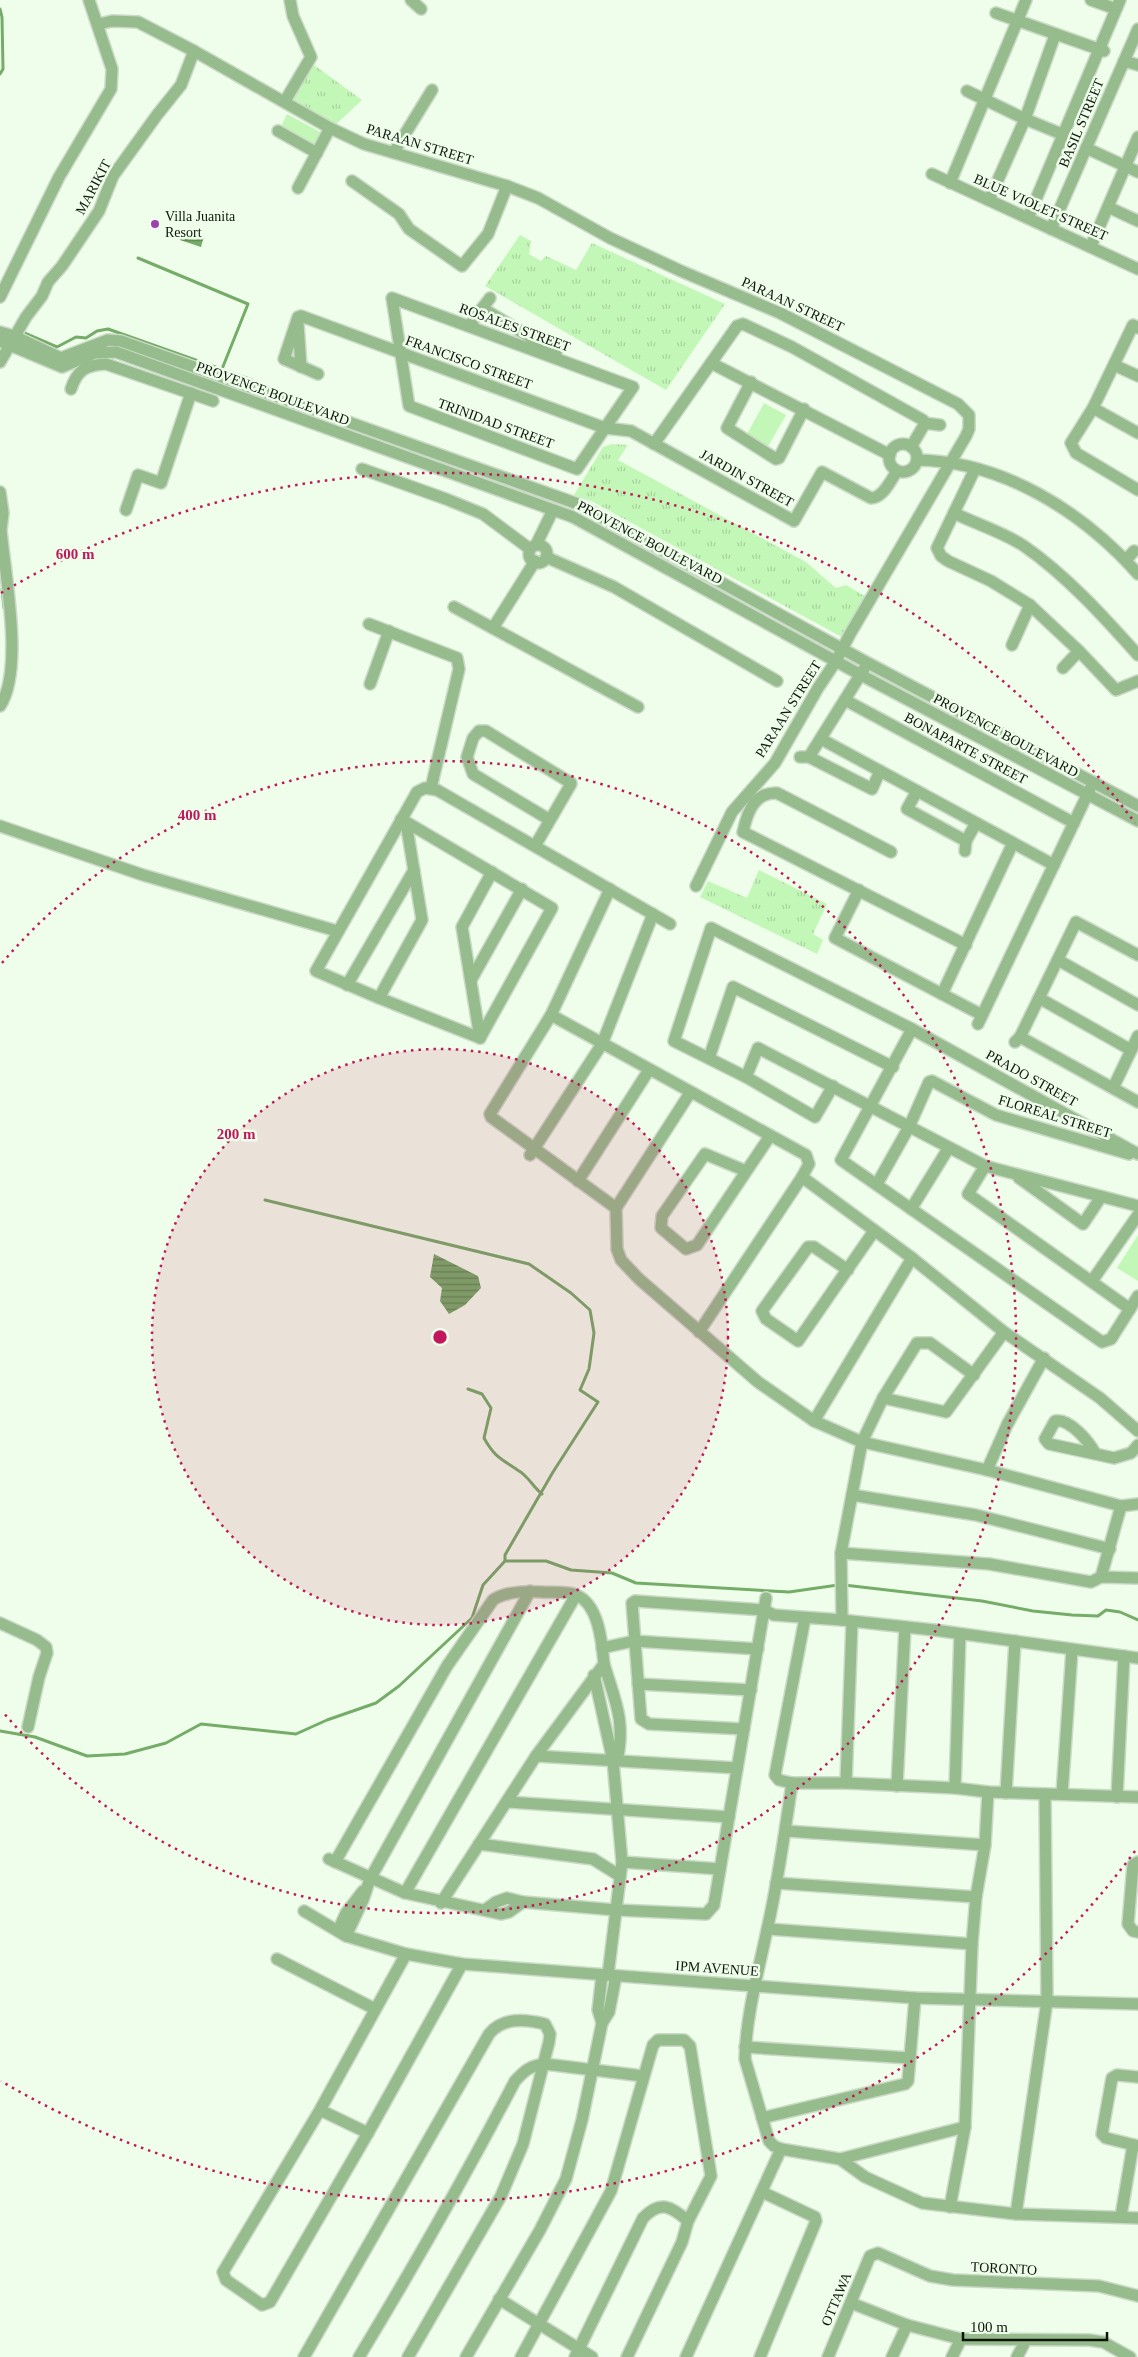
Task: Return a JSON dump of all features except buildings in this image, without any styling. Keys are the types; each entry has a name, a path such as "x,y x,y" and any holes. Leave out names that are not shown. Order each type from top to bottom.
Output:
{"street":[{"path":"0,297 59,177 111,89 112,69 99,24 89,0"},
{"path":"285,101 310,57 293,16 290,0"},
{"path":"411,0 421,9"},
{"path":"950,183 1026,0"},
{"path":"1028,218 1101,51 1118,5 1091,0"},
{"path":"996,13 1101,51"},
{"name":"PARAAN STREET","path":"99,24 112,21 138,22 194,50 330,128 364,144 507,186 538,198 610,238 672,267 780,313 958,404 969,415 969,429 843,649 775,763 732,812 696,886"},
{"name":"BASIL STREET","path":"1052,229 1138,29"},
{"path":"989,200 1025,120 1055,35"},
{"name":"MARIKIT","path":"0,362 8,340 42,296 48,282 62,266 99,211 113,176 181,85 194,50"},
{"path":"1124,61 1138,65"},
{"path":"394,152 432,90"},
{"path":"967,91 1025,120 1064,135"},
{"path":"298,188 330,128"},
{"path":"278,131 317,153"},
{"path":"1091,246 1138,137"},
{"path":"1086,148 1138,172"},
{"name":"BLUE VIOLET STREET","path":"932,174 1138,269"},
{"path":"352,181 399,214 409,229 462,266 488,234 507,186"},
{"path":"1108,207 1138,221"},
{"name":"ROSALES STREET","path":"402,353 392,295 576,366 636,384 605,428"},
{"path":"469,326 490,298"},
{"path":"482,308 576,366"},
{"name":"FRANCISCO STREET","path":"298,317 301,316 605,428 631,431"},
{"path":"298,317 284,359 318,374"},
{"path":"298,317 301,367"},
{"path":"654,444 737,326 742,324 792,347 923,420 924,423 940,425"},
{"path":"1138,328 1133,326 1093,408 1070,443 1073,449 1138,490"},
{"path":"0,332 8,340 62,367 65,372 75,377"},
{"name":"PROVENCE BOULEVARD","path":"8,340 61,358 108,340 121,341 578,504 868,663 1138,806"},
{"name":"PROVENCE BOULEVARD","path":"62,367 95,352 116,352 574,517 861,675 1138,822"},
{"name":"TRINIDAD STREET","path":"402,353 409,406 574,473 605,428"},
{"path":"710,363 804,409 890,455"},
{"path":"71,389 75,377 81,371 95,364 106,364 213,401"},
{"path":"1114,364 1138,376"},
{"path":"751,382 727,428 776,459 779,458 804,409"},
{"path":"126,510 136,500 138,475 160,483 191,393"},
{"path":"1093,408 1138,433"},
{"path":"911,447 924,423"},
{"name":"JARDIN STREET","path":"631,431 794,521 818,469 871,498 876,498 881,494 897,471"},
{"path":"898,445 911,447 917,460 912,469 908,472 897,471 890,464 890,455 898,445"},
{"path":"917,460 950,462 975,469 1000,468 1059,506 1126,560 1138,574"},
{"path":"362,469 446,498 483,514 533,547 545,548 546,557"},
{"path":"975,469 938,548 941,556 992,581 1030,605 1079,651 1116,690 1138,681"},
{"path":"0,492 3,513 1,530 13,650 12,670 0,706"},
{"path":"574,517 578,504"},
{"path":"534,562 530,556 533,547 553,510"},
{"path":"954,513 1022,545 1055,570 1104,618 1138,655"},
{"path":"789,532 794,521"},
{"path":"1126,560 1134,551"},
{"path":"534,562 541,562 546,557"},
{"path":"546,557 614,587 777,681"},
{"path":"493,628 534,562"},
{"path":"1012,645 1030,605"},
{"path":"454,607 638,707"},
{"path":"369,624 457,658 459,663 431,788"},
{"path":"370,684 389,631"},
{"path":"1062,668 1079,651"},
{"path":"868,663 821,739 804,757 869,794 880,771"},
{"name":"BONAPARTE STREET","path":"845,700 1074,823"},
{"path":"535,846 571,784 570,781 486,731 479,731 473,738 468,757 473,774 550,820"},
{"path":"821,739 1054,865"},
{"path":"859,890 835,938 942,994 980,1020 1093,783"},
{"path":"480,1038 316,971 337,930 404,821 417,792 431,788 670,924"},
{"path":"917,791 907,809 965,846 976,823"},
{"path":"891,852 784,796 769,793 757,799 747,816 743,832 966,945"},
{"path":"379,998 422,920 404,821"},
{"path":"404,821 551,906 552,910 480,1038"},
{"path":"0,826 143,875 337,930"},
{"path":"942,994 1013,843"},
{"path":"347,985 414,870"},
{"path":"480,1038 462,927 492,872"},
{"path":"471,980 522,889"},
{"path":"610,889 551,1015 490,1114 491,1117 532,1152 578,1180 616,1208"},
{"path":"532,1152 602,1044 653,914"},
{"path":"1138,955 1076,922 1017,1040 1138,1102"},
{"name":"PRADO STREET","path":"709,1058 674,1041 711,928 912,1029 1138,1156"},
{"path":"1058,960 1138,1005"},
{"path":"833,1086 815,1117 709,1058 733,987 893,1067"},
{"path":"1039,998 1131,1050"},
{"path":"551,1015 806,1155 809,1164 802,1177 699,1332"},
{"path":"912,1029 872,1106 841,1160 1102,1342 1111,1339 1138,1296"},
{"path":"1113,1088 1138,1036"},
{"path":"746,1077 758,1048 872,1106 948,1149 985,1166 1013,1175 1138,1206"},
{"path":"578,1180 649,1070"},
{"name":"FLOREAL STREET","path":"910,1127 929,1082 932,1081 996,1115 1138,1156"},
{"path":"690,1093 616,1208 617,1249 621,1260 639,1279 758,1382 814,1421 862,1442 987,1470 1121,1506 1138,1504"},
{"path":"877,1184 910,1127"},
{"path":"746,1171 705,1154 662,1216 661,1228 686,1249 697,1245 770,1136"},
{"path":"912,1209 948,1149"},
{"path":"985,1166 968,1194 1130,1309"},
{"path":"1013,1175 1083,1224 1101,1197"},
{"path":"802,1177 912,1258 1004,1332 1100,1398 1138,1431"},
{"path":"1092,1281 1138,1215"},
{"path":"848,1270 814,1247 808,1247 762,1311 766,1320 798,1341 848,1270 874,1231"},
{"path":"814,1421 912,1258"},
{"path":"883,1398 946,1412 1004,1332"},
{"path":"846,1783 847,1621 840,1572 841,1553 862,1442 883,1398 917,1343 930,1343 974,1375"},
{"path":"987,1470 1007,1425 1044,1358"},
{"path":"1096,1454 1120,1458 1131,1453 1138,1446"},
{"path":"852,1495 976,1515 1110,1549"},
{"path":"1101,1577 1121,1506"},
{"path":"841,1553 989,1564 1091,1582 1101,1577 1136,1578"},
{"path":"342,1933 363,1900 368,1883 530,1591"},
{"path":"615,1761 622,1739 620,1719 604,1664 594,1615 585,1601 576,1595 530,1591 498,1597 493,1600 447,1666 332,1860 368,1883 441,1903 500,1914 509,1912 523,1902 616,1910 706,1914 714,1905 765,1604"},
{"path":"404,1893 576,1595"},
{"path":"744,1729 649,1724 642,1719 631,1606 635,1601 765,1604"},
{"path":"765,1604 774,1616 905,1627 1138,1658"},
{"path":"804,1618 775,1775 779,1780 792,1783 846,1783 955,1788 1006,1793 1138,1797"},
{"path":"0,1623 37,1640 46,1647 47,1653 39,1677 28,1727"},
{"path":"896,1786 905,1627"},
{"path":"955,1788 960,1634"},
{"path":"602,1648 634,1641 758,1649"},
{"path":"1006,1793 1015,1641"},
{"path":"1062,1794 1072,1650"},
{"path":"1117,1797 1124,1656"},
{"path":"441,1903 536,1756 594,1675 604,1664"},
{"path":"466,2357 540,2230 566,2179 593,2070 602,2022 598,2010 609,1975 622,1862 616,1809 615,1761 594,1675"},
{"path":"638,1684 751,1690"},
{"path":"536,1756 738,1768"},
{"path":"792,1783 786,1830 768,1928 755,1985 745,2059 769,2141 774,2146 781,2148 840,2159 866,2177 922,2203 1016,2214 1138,2218"},
{"path":"950,2207 965,2127 972,1944 976,1897 985,1845 988,1792"},
{"path":"1016,2214 1047,2001 1045,1794"},
{"path":"506,1802 729,1817"},
{"path":"786,1830 985,1845"},
{"path":"479,1844 593,1859 620,1876"},
{"path":"622,1862 720,1869"},
{"path":"1138,1862 1133,1865 1128,1924 1133,1931 1138,1932"},
{"path":"776,1883 976,1897"},
{"name":"IPM AVENUE","path":"304,1911 342,1933 406,1954 462,1964 915,1998 971,1998 1138,2004"},
{"path":"768,1928 972,1944"},
{"path":"406,1954 320,2110 223,2272 226,2280 262,2305 270,2302 368,2133 462,1964"},
{"path":"277,1959 375,2009"},
{"path":"762,2118 905,2084 908,2080 915,1998"},
{"path":"304,2357 494,2028 507,2021 545,2024 550,2034 545,2064 523,2144 502,2196 408,2357"},
{"path":"521,2357 611,2191 653,2046 658,2040 684,2040 690,2046 711,2176 688,2221 682,2242 627,2357"},
{"path":"746,2046 909,2058"},
{"path":"359,2357 472,2165 515,2081 529,2068 545,2064 643,2076"},
{"path":"1121,2216 1135,2145 1106,2138 1102,2134 1112,2078 1117,2075 1138,2078"},
{"path":"320,2110 368,2133"},
{"path":"840,2159 965,2127"},
{"path":"686,2357 781,2148"},
{"path":"760,2357 816,2221 815,2217 762,2192"},
{"path":"577,2353 643,2218 652,2208 661,2206 678,2212 688,2221"},
{"name":"TORONTO","path":"873,2253 878,2252 930,2276 953,2280 1099,2286 1138,2296"},
{"name":"OTTAWA","path":"828,2357 870,2256 873,2253"},
{"path":"499,2299 540,2324 577,2353 592,2357"},
{"path":"851,2303 907,2325 961,2339 1103,2342 1130,2357"},
{"path":"892,2357 907,2325"},
{"path":"952,2357 961,2339"},
{"path":"1017,2357 1026,2340"}],"green space":[{"path":"314,65 362,100 331,129 289,104"},
{"path":"287,114 322,133 314,148 280,129"},
{"path":"520,235 531,241 529,254 541,261 546,256 576,270 592,243 725,304 666,390 485,286"},
{"path":"764,403 786,415 766,450 745,438"},
{"path":"612,444 628,445 618,460 806,562 836,588 846,585 868,598 842,637 593,502 574,495 603,447"},
{"path":"759,870 827,904 813,934 823,940 817,954 700,897 708,881 747,898"},
{"path":"1138,1235 1138,1281 1117,1268"}],"shaded area":[{"path":"184,229 204,236 201,247 180,240"},
{"path":"434,1254 478,1276 481,1288 465,1305 449,1314 440,1301 442,1288 430,1277"}],"waterway":[{"path":"0,9 2,17 3,69 0,74"},
{"path":"138,258 248,304 222,369"},
{"path":"22,332 57,347 76,337 86,338 97,331 108,329 252,380"},
{"path":"2,589 4,608"},
{"path":"265,1200 529,1264 571,1293 590,1310 594,1333 589,1369 580,1390 598,1402 553,1472 505,1555 505,1561"},
{"path":"468,1389 482,1394 491,1408 484,1438 488,1445 499,1458 522,1473 542,1494"},
{"path":"0,1731 35,1737 87,1756 125,1754 166,1743 201,1724 296,1734 327,1720 376,1703 399,1686 472,1618 483,1585 505,1561 546,1561 571,1570 612,1573 636,1583 789,1592 838,1585"},
{"path":"844,1585 982,1601 1033,1611 1072,1615 1098,1616 1106,1610 1120,1612 1138,1620"}],"place":[{"name":"Villa Juanita Resort","path":"155,224"}]}
